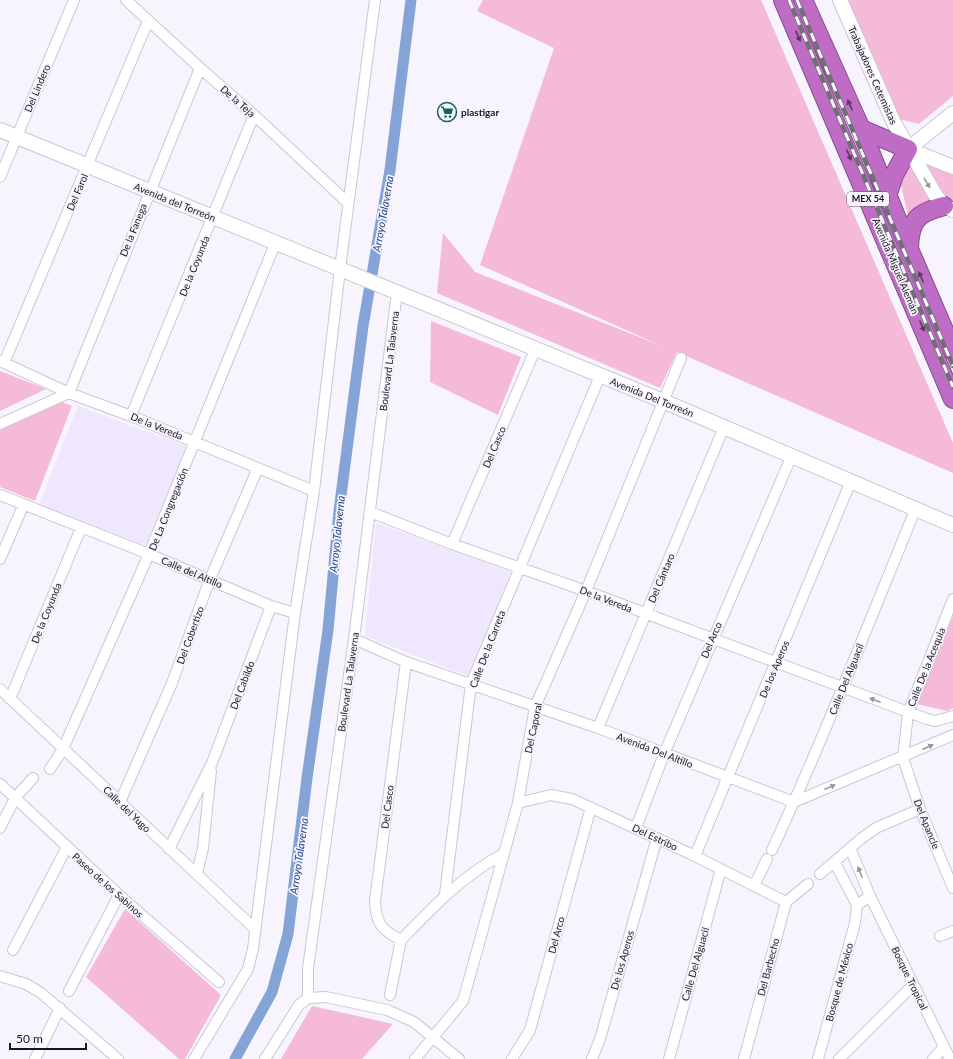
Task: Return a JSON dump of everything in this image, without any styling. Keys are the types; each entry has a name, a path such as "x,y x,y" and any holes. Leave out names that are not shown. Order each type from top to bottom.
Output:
{"highway":[{"name":"Avenida Miguel Alemán","path":"783,0 953,399"},
{"name":"Avenida Miguel Alemán","path":"803,0 860,129 953,351"},
{"path":"860,129 908,149 894,175 887,196"},
{"path":"909,249 910,231 916,219 927,210 948,208"}],"street":[{"name":"Del Lindero","path":"0,177 74,0"},
{"name":"De la Teja","path":"126,0 254,115 348,203"},
{"path":"194,1059 248,969 253,949 254,928 295,614 345,271 348,203 375,0"},
{"name":"Trabajadores Cetemistas","path":"840,0 894,123 927,184 948,208"},
{"name":"Del Farol","path":"2,362 88,166 148,21"},
{"name":"De la Fanega","path":"69,393 149,191 200,68"},
{"path":"953,113 908,149 953,167"},
{"name":"De la Coyunda","path":"131,416 254,115"},
{"name":"Avenida del Torreón","path":"0,130 275,244 345,271"},
{"name":"De La Congregación","path":"50,769 63,748 149,554 196,442 275,244"},
{"name":"Avenida Del Torreón","path":"345,271 535,350 663,401 953,525"},
{"name":"Boulevard La Talaverna","path":"308,998 308,968 354,639 370,512 391,289"},
{"name":"Del Casco","path":"452,544 535,350"},
{"name":"Del Caporal","path":"415,1059 458,1009 467,991 518,803 535,707 586,591 681,358"},
{"name":"De la Vereda","path":"2,362 69,393 131,416 314,491"},
{"name":"Calle De la Carreta","path":"445,894 471,684 600,376"},
{"path":"0,424 69,393"},
{"name":"Del Cántaro","path":"598,728 724,427"},
{"name":"Del Arco","path":"636,828 664,754 712,639 792,455"},
{"name":"Del Cobertizo","path":"120,802 172,683 210,579 258,468"},
{"name":"De los Aperos","path":"696,856 851,481"},
{"name":"Calle del Altillo","path":"0,495 23,506 149,554 271,606 295,614"},
{"path":"0,559 23,506"},
{"name":"Calle Del Alguacil","path":"772,850 843,687 916,508"},
{"name":"De la Vereda","path":"370,512 452,544 586,591 843,687 908,713 935,721 953,716"},
{"name":"De la Coyunda","path":"10,699 81,528"},
{"name":"Calle De la Acequia","path":"903,758 908,713 953,599"},
{"name":"Del Cabildo","path":"169,849 212,763 271,606"},
{"name":"Avenida Del Altillo","path":"354,639 406,662 598,728 794,802"},
{"name":"Del Casco","path":"401,940 388,934 381,925 376,912 375,900 406,662"},
{"name":"Calle del Yugo","path":"0,689 254,928"},
{"path":"794,802 903,758 953,735"},
{"name":"Del Apancle","path":"903,758 920,810 953,888"},
{"name":"Del Cabildo","path":"197,873 203,848 212,763"},
{"path":"0,828 15,798 33,778"},
{"name":"Paseo de los Sabinos","path":"0,784 119,895 220,982"},
{"name":"Del Estribo","path":"518,803 551,795 572,799 696,856 786,902"},
{"name":"Del Arco","path":"512,1059 530,1030 591,807"},
{"path":"820,874 876,828 920,810"},
{"name":"De los Aperos","path":"592,1059 602,1031 657,838"},
{"path":"13,950 67,847"},
{"name":"Bosque Tropical","path":"850,848 870,896 950,1059"},
{"path":"390,995 401,940 445,894 480,866 503,854"},
{"path":"754,886 767,859"},
{"path":"835,863 857,905 870,896"},
{"name":"Calle Del Alguacil","path":"669,1059 722,869"},
{"path":"786,902 808,884"},
{"path":"69,991 119,895"},
{"name":"Del Barbecho","path":"744,1059 786,902"},
{"name":"Bosque de México","path":"818,1059 855,923 857,905"},
{"path":"940,936 953,931"},
{"path":"0,976 26,984 41,993 60,1008 115,1058"},
{"path":"839,1059 913,985"},
{"path":"265,1059 299,1005 308,998 326,997 387,1010 414,1022 459,1059"},
{"path":"35,1059 60,1008"},
{"path":"933,1059 944,1047"}],"shaded area":[{"path":"483,0 761,0 953,443 953,473 677,352 660,388 437,293 443,233 475,272 662,346 480,265 554,48 477,11"},
{"path":"848,0 953,0 953,96 919,124 899,119"},
{"path":"909,157 935,202 926,203 917,209 909,219 900,181"},
{"path":"924,161 953,173 953,205 945,202"},
{"path":"431,321 521,357 498,415 430,382"},
{"path":"0,371 46,389 0,411"},
{"path":"59,401 72,406 35,501 0,487 0,430"},
{"path":"78,406 186,446 147,546 39,504"},
{"path":"376,523 510,572 470,677 365,636"},
{"path":"953,616 953,708 947,711 917,704"},
{"path":"125,909 221,995 185,1059 179,1059 86,977"},
{"path":"312,1006 393,1024 362,1059 281,1059"}],"waterway":[{"name":"Arroyo Talaverna","path":"235,1059 272,992 288,934 307,778 328,630 339,511 363,326 390,170 411,0"}],"railway":[{"path":"789,0 953,387"},
{"path":"797,0 953,366"}],"place":[{"name":"plastigar","path":"447,112"}]}
